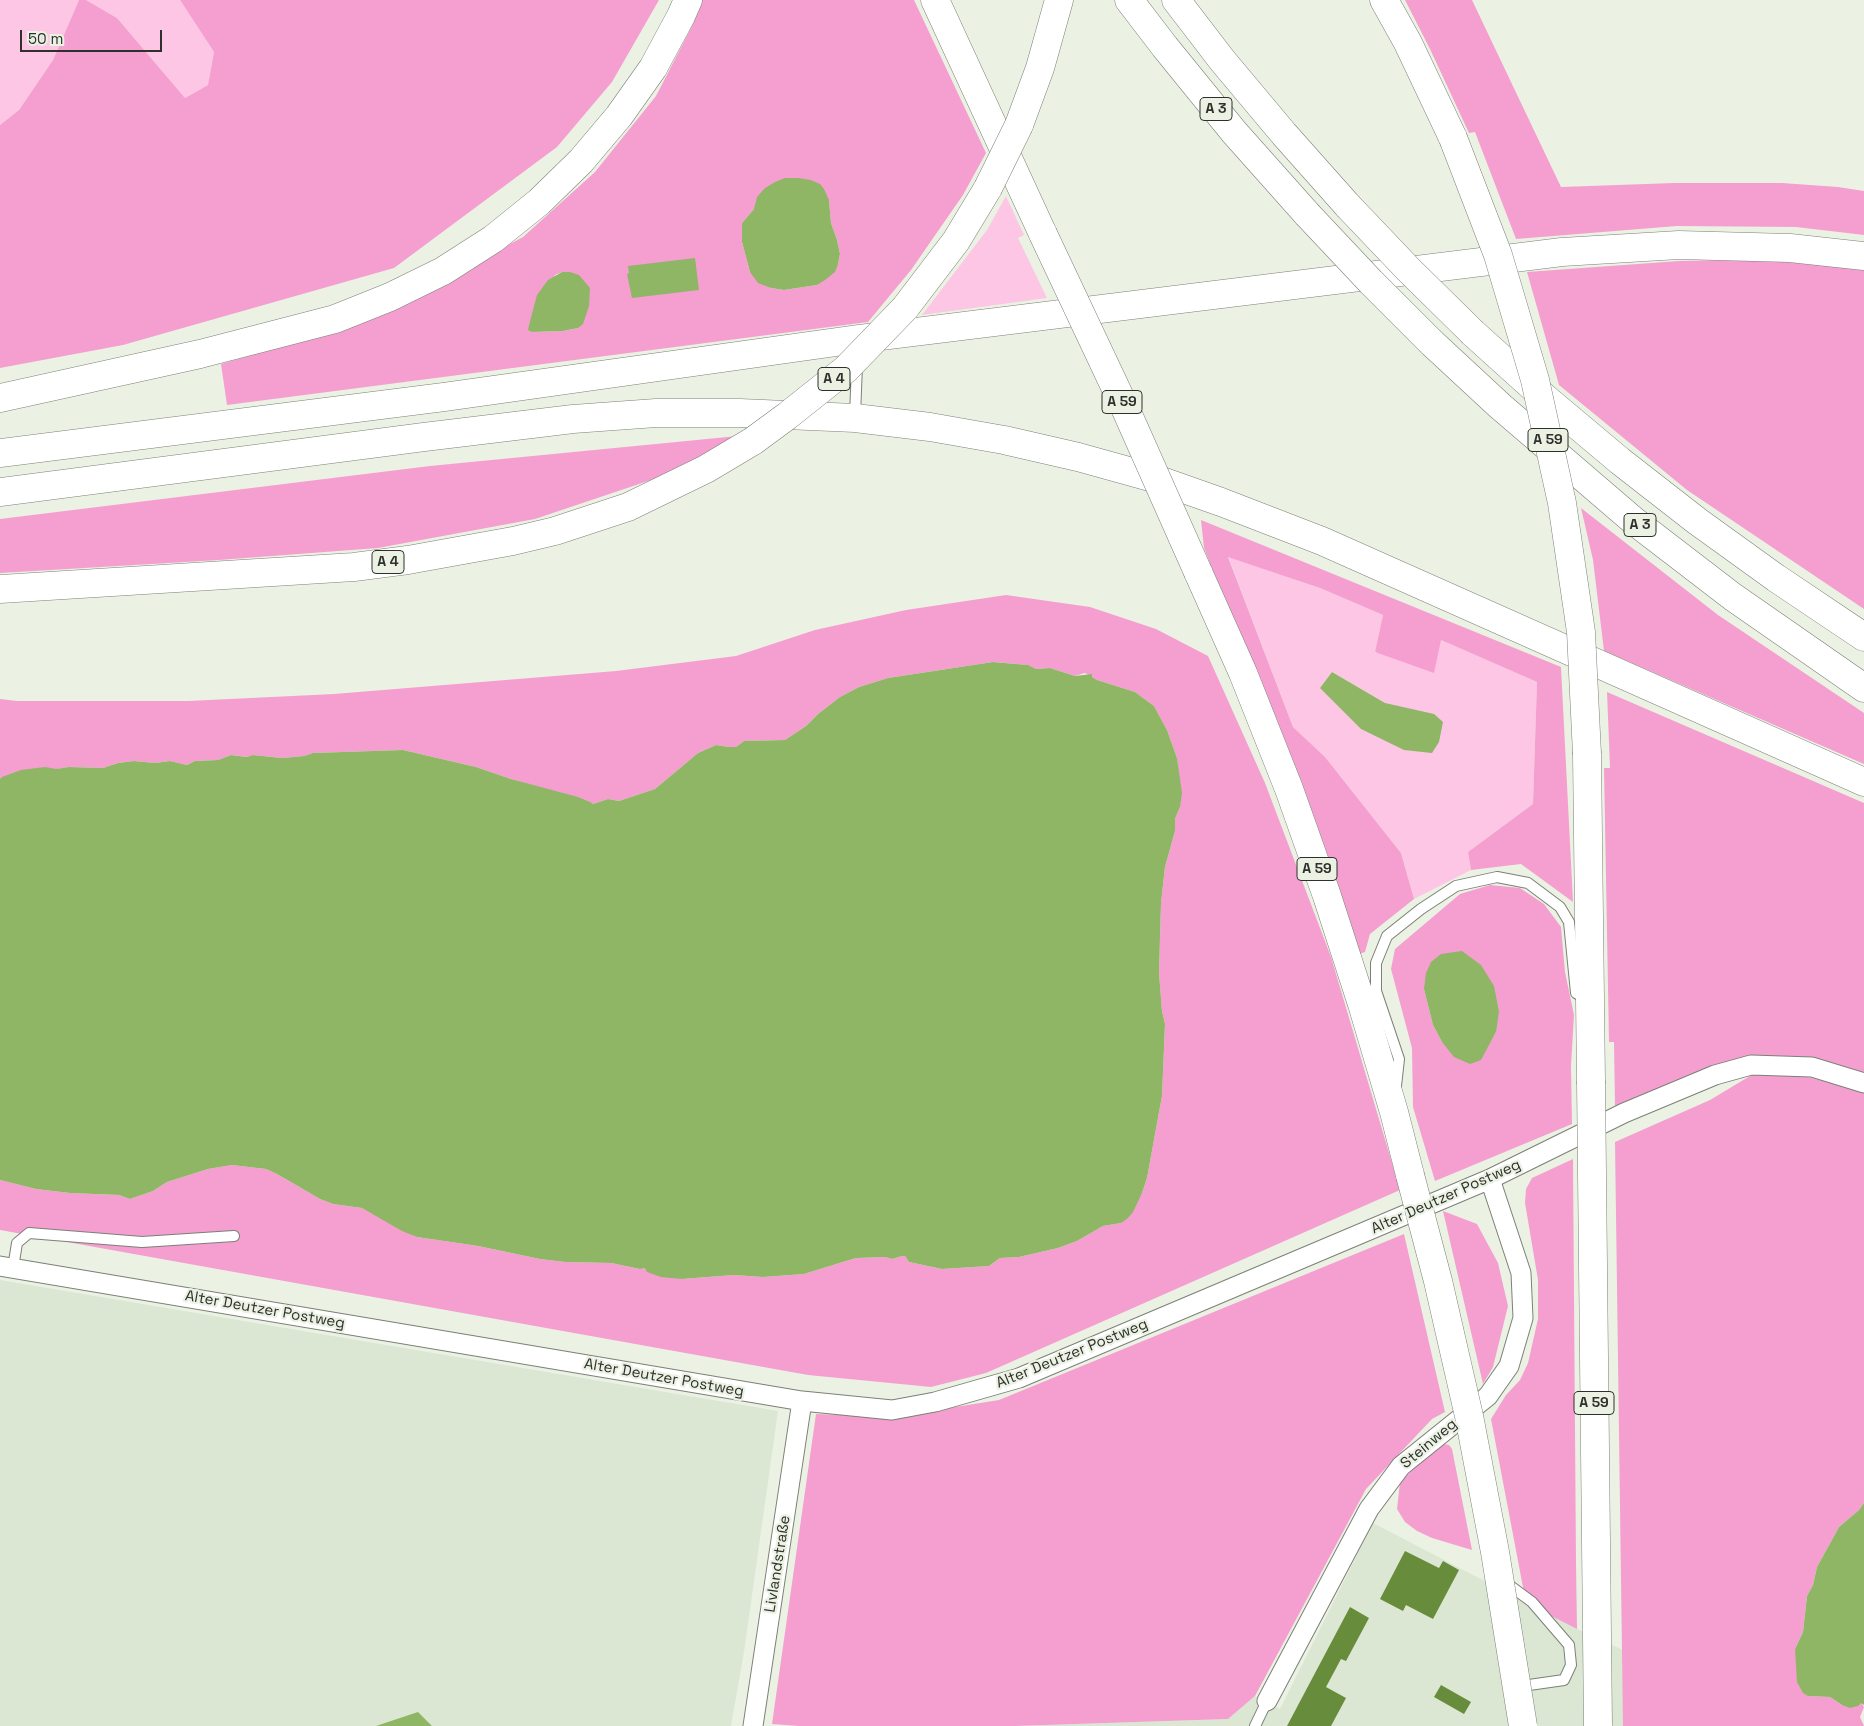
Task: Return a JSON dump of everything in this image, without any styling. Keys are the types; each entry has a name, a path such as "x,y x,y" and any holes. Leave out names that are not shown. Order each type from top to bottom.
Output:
{"highway":[{"path":"0,398 200,354 335,319 390,297 443,270 500,233 539,202 581,161 619,116 653,68 688,0"},
{"name":"A 59","path":"934,0 1126,410 1243,673 1289,789 1336,923 1394,1112 1438,1281 1469,1416 1496,1552 1517,1722"},
{"name":"A 4","path":"0,589 354,567 408,560 554,531 628,507 706,469 753,441 788,416 846,369 905,308 956,241 988,188 1019,125 1040,68 1059,0"},
{"name":"A 3","path":"1129,0 1234,132 1307,214 1371,282 1507,413 1634,521 1733,597 1864,688"},
{"name":"A 3","path":"1176,0 1222,60 1348,206 1473,333 1605,448 1697,521 1776,578 1864,637"},
{"name":"A 59","path":"1384,0 1408,43 1453,138 1498,255 1535,380 1560,493 1581,632 1587,754 1598,1726"},
{"path":"0,453 444,397 858,340 1562,252 1679,245 1790,248 1864,256"},
{"path":"0,492 404,439 574,419 656,413 740,413 855,418 930,427 1004,440 1078,457 1141,475 1221,502 1322,542 1864,782"}],"street":[{"name":"Alter Deutzer Postweg","path":"6,1267 802,1401 892,1410 935,1402 1019,1378 1490,1179 1624,1113 1715,1075 1751,1065 1812,1067 1864,1083"},
{"name":"Steinweg","path":"1267,1701 1369,1509 1401,1466 1488,1396 1509,1366 1524,1318 1521,1273 1490,1179"},
{"name":"Livlandstraße","path":"753,1726 802,1401"}],"lane":[{"path":"855,418 858,340"},
{"path":"1394,1112 1399,1059 1376,991 1376,963 1387,936 1421,909 1456,886 1497,877 1528,882 1560,906 1569,922 1576,992 1589,1001"},
{"path":"6,1267 18,1244 29,1233 142,1242 234,1236"},
{"path":"1488,1569 1532,1602 1568,1645 1571,1665 1564,1680 1529,1684 1512,1700 1517,1722"},
{"path":"1256,1726 1267,1701"}],"shaded area":[{"path":"0,0 79,0 53,60 19,110 0,125"},
{"path":"79,0 86,0 117,18 185,98 208,85 214,52 180,0 659,0 612,82 557,147 394,268 123,345 0,368 0,125 19,110 53,60"},
{"path":"86,0 180,0 214,52 208,85 185,98 117,18"},
{"path":"702,0 914,0 986,153 963,195 911,270 868,322 227,405 221,364 310,338 443,280 523,237 595,172 656,96 691,28","holes":["829,200 831,223 840,254 838,264 817,285 784,290 771,288 750,272 742,242 742,223 754,209","562,272 570,272 578,328 563,331 532,332 529,325 532,318 555,275"]},
{"path":"1405,0 1472,0 1561,187 1674,183 1782,183 1864,191 1864,235 1796,227 1677,226 1516,239 1475,132 1469,133"},
{"path":"785,178 811,180 820,184 824,189 829,200 831,223 840,254 835,272 825,280 817,285 784,290 758,283 750,272 742,242 742,223 754,209 757,197 765,188"},
{"path":"1006,196 1024,235 1018,238 1047,298 922,315 987,230"},
{"path":"695,258 699,290 632,298 627,274 629,273 628,266"},
{"path":"1778,259 1864,268 1864,609 1687,490 1559,385 1527,272 1679,261"},
{"path":"562,272 579,275 590,288 589,306 583,324 578,328 563,331 532,332 528,330 537,295 548,280"},
{"path":"748,435 660,477 535,519 378,548 0,573 0,519 430,466"},
{"path":"1581,508 1718,615 1864,713 1864,764 1604,651 1593,560"},
{"path":"1201,520 1561,667 1573,902 1521,864 1471,870 1468,852 1533,804 1537,682 1441,640 1434,673 1375,652 1383,615 1320,588 1228,557 1293,727 1325,757 1401,853 1414,899 1370,934 1365,952 1359,954 1297,785 1204,548"},
{"path":"1228,556 1320,588 1383,615 1375,653 1441,640 1537,682 1533,804 1468,852 1471,870 1414,899 1401,853 1325,757 1293,727","holes":["1332,672 1385,703 1320,688"]},
{"path":"1006,595 1090,607 1156,629 1208,656 1265,783 1331,957 1400,1190 986,1373 931,1387 808,1375 0,1230 0,1180 36,1189 70,1193 119,1195 130,1199 153,1191 167,1182 208,1169 232,1165 266,1169 320,1199 333,1204 362,1208 417,1237 478,1246 540,1259 565,1262 611,1263 640,1269 645,1268 682,1279 734,1275 763,1277 804,1274 856,1258 885,1257 892,1259 902,1256 905,1256 909,1262 942,1269 989,1266 1000,1258 1019,1257 1058,1248 1077,1241 1103,1226 1121,1223 1142,1193 1147,1178 1162,1096 1165,1024 1159,973 1161,903 1165,867 1175,831 1175,819 1180,807 1177,758 1167,730 1154,706 1135,692 1097,680 1085,673 1075,676 1050,668 1036,669 1027,665 993,662 888,678 859,687 840,697 806,726 785,740 744,741 736,747 716,745 698,753 655,789 619,801 608,799 593,804 476,767 403,750 313,753 304,756 282,758 231,755 218,760 195,761 187,765 170,761 155,763 134,761 118,763 103,768 69,767 0,779 0,699 17,701 188,701 334,694 616,671 736,656 815,630 906,610"},
{"path":"993,662 1028,665 1036,669 1050,668 1075,676 1092,674 1092,677 1097,680 1135,692 1154,706 1167,730 1177,758 1182,793 1180,807 1175,819 1175,831 1165,867 1161,903 1159,973 1165,1024 1162,1096 1147,1178 1133,1212 1121,1223 1103,1226 1077,1241 1058,1248 1019,1257 1000,1258 989,1266 942,1269 909,1262 905,1256 902,1256 892,1259 885,1257 856,1258 804,1274 763,1277 734,1275 682,1279 661,1277 647,1272 645,1268 640,1269 611,1263 565,1262 540,1259 478,1246 417,1237 402,1231 362,1208 333,1204 320,1199 266,1169 232,1165 208,1169 167,1182 153,1191 130,1199 119,1195 70,1193 36,1189 0,1180 0,779 2,777 21,770 45,767 56,769 69,767 103,768 118,763 134,761 155,763 170,761 187,765 195,761 218,760 231,755 282,758 304,756 313,753 403,750 476,767 511,779 578,797 593,804 608,799 619,801 655,789 698,753 716,745 736,747 744,741 785,740 806,726 840,697 859,687 888,678"},
{"path":"1332,672 1385,703 1434,714 1443,722 1439,742 1432,753 1404,750 1361,729 1320,688"},
{"path":"1607,692 1864,803 1864,1075 1693,1074 1615,1106 1614,1042 1609,1042 1604,768 1610,768"},
{"path":"1490,885 1520,888 1544,904 1561,927 1565,972 1574,1015 1571,1066 1572,1124 1435,1181 1413,1107 1412,1048 1391,969 1395,949 1460,894","holes":["1424,989 1496,1032 1480,1060 1442,1042 1433,1025"]},
{"path":"1462,951 1481,965 1494,986 1499,1012 1496,1032 1481,1060 1470,1064 1454,1057 1442,1042 1433,1025 1424,989 1426,973 1431,962 1441,954"},
{"path":"1755,1073 1808,1077 1864,1092 1864,1503 1859,1510 1839,1527 1817,1567 1813,1585 1807,1596 1803,1632 1795,1649 1808,1696 1830,1697 1842,1705 1861,1702 1864,1707 1860,1717 1864,1726 1623,1726 1615,1142 1710,1100"},
{"path":"1573,1159 1577,1629 1526,1603 1491,1419 1506,1395 1520,1380 1528,1363 1538,1319 1538,1280 1525,1203 1526,1189 1532,1178"},
{"path":"1443,1211 1477,1224 1498,1263 1508,1306 1493,1367 1483,1384"},
{"path":"1404,1234 1445,1412 1432,1419 1366,1489 1255,1696 1228,1719 1015,1726 799,1726 772,1724 816,1414 893,1417 999,1400"},
{"path":"0,1280 778,1411 744,1652 731,1726 0,1726"},
{"path":"1444,1444 1449,1445 1452,1449 1472,1550 1432,1538 1417,1531 1405,1522 1397,1509 1400,1482 1423,1460"},
{"path":"1864,1503 1864,1705 1861,1703 1850,1708 1830,1697 1808,1696 1803,1693 1797,1682 1795,1649 1803,1632 1807,1596 1813,1585 1817,1567 1839,1527 1859,1510"},
{"path":"1373,1523 1577,1629 1623,1650 1623,1726 1015,1726 1228,1719 1255,1696 1280,1709"},
{"path":"418,1712 432,1726 376,1726"}],"building":[{"path":"1405,1551 1439,1568 1443,1561 1459,1570 1433,1619 1406,1605 1403,1611 1380,1599"},
{"path":"1350,1607 1369,1618 1346,1661 1341,1659 1326,1687 1346,1698 1331,1726 1287,1726"},
{"path":"1441,1685 1471,1702 1464,1714 1434,1697"}]}
